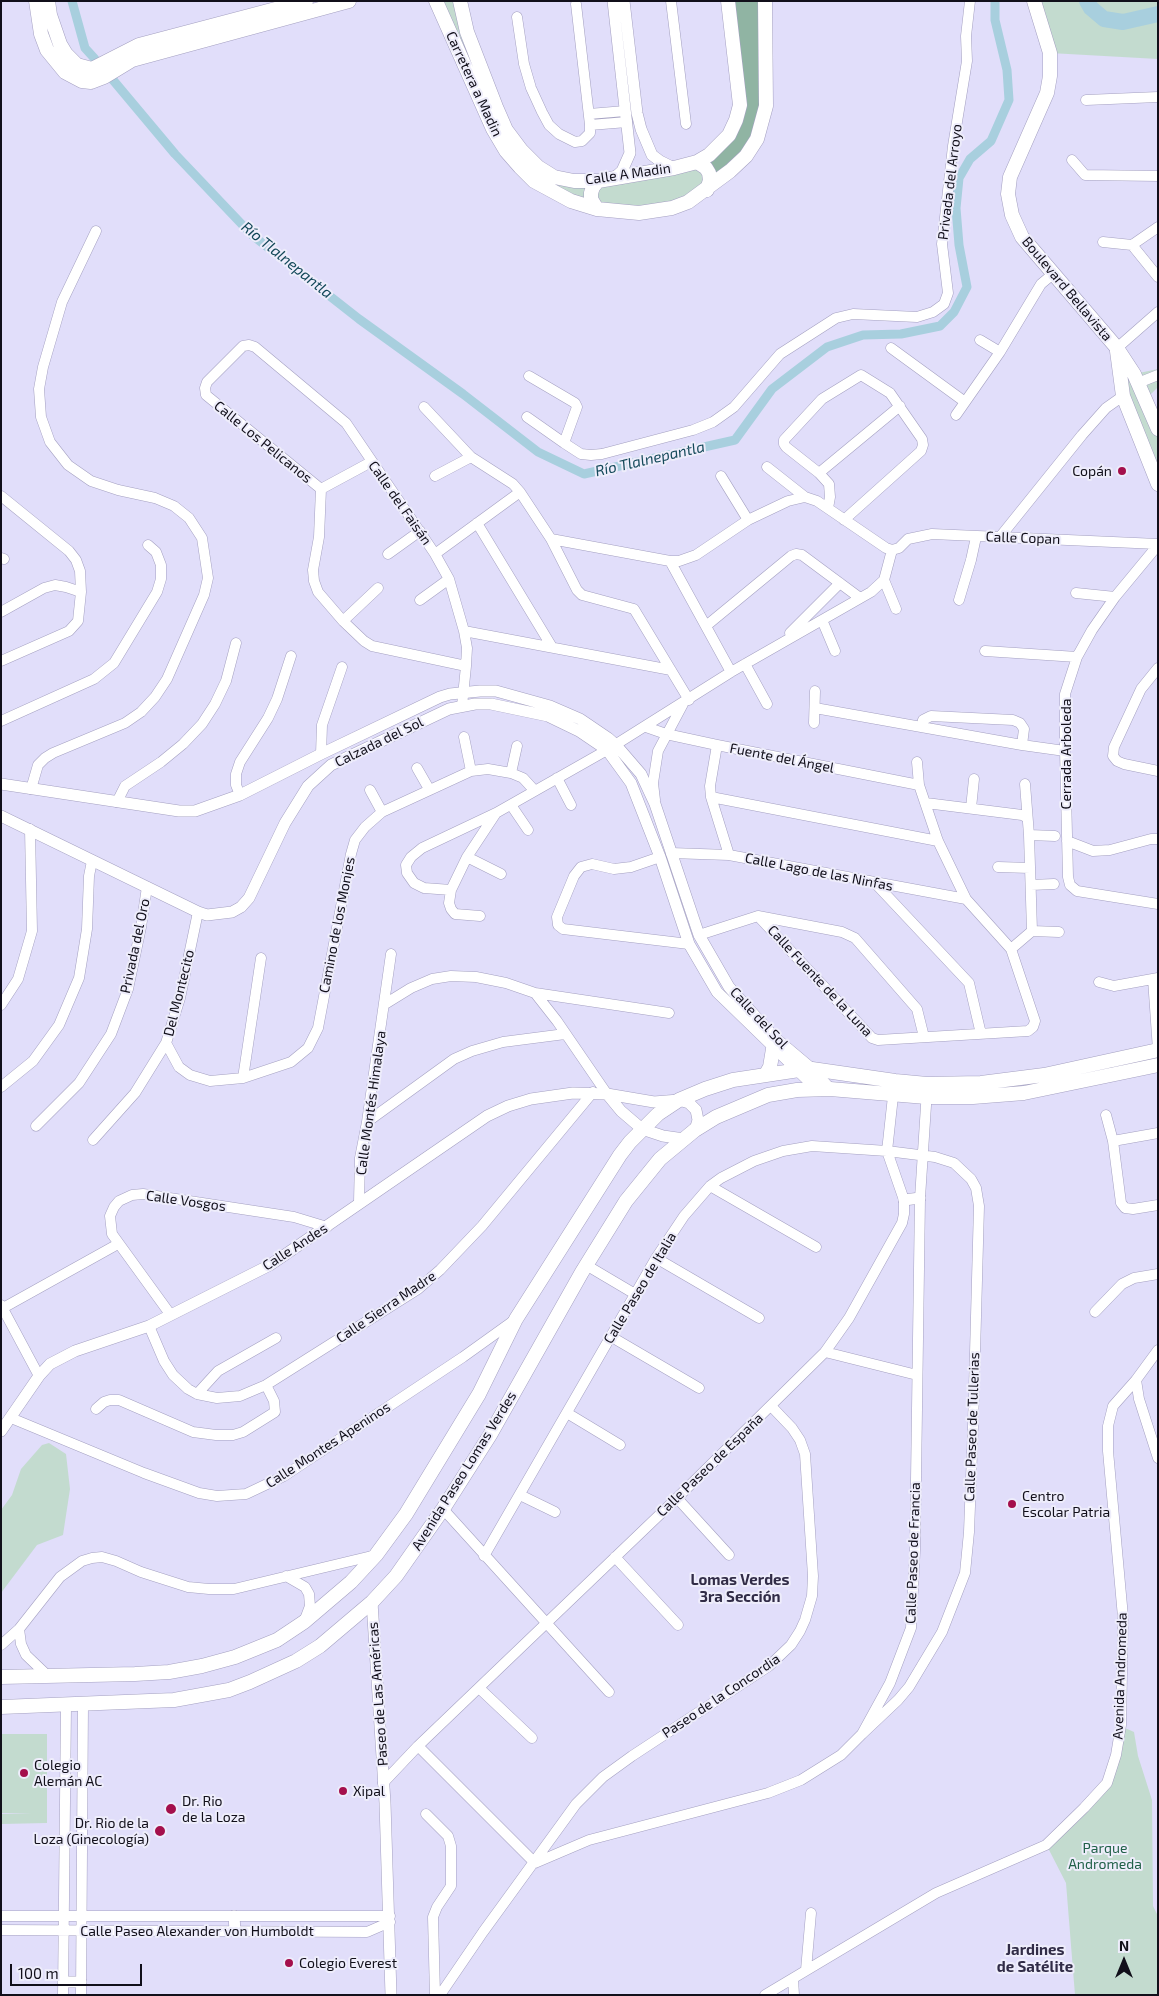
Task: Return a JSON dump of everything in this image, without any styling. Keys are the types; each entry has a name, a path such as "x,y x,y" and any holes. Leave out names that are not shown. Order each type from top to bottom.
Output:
{"main road":[{"path":"36,1 40,34 47,50 65,72 82,81 91,82 139,45 306,1"},
{"path":"48,1 50,15 60,44 71,61 84,68 92,69 110,67 349,1"},
{"name":"Carretera a Madin","path":"436,1 493,129 506,150 534,181 572,201 596,209 639,213 688,202 707,190 746,156 757,139 763,123 767,90 765,1"},
{"name":"Calle A Madin","path":"460,1 467,32 506,130 521,150 538,167 554,177 574,181 598,181 674,168 697,162 714,150 729,135 740,105 728,1"},
{"name":"Boulevard Bellavista","path":"1034,1 1050,53 1050,76 1047,93 1010,177 1008,194 1012,216 1022,237 1117,348 1138,383 1158,429"},
{"path":"697,162 706,168 709,173 710,180 707,190"},
{"path":"596,209 591,199 591,193 598,181"},
{"name":"Boulevard Bellavista","path":"1117,348 1123,396 1158,484"},
{"path":"766,1074 770,1067 774,1049"},
{"path":"927,1091 1016,1079 1158,1050"},
{"path":"894,1088 973,1097 1024,1093 1158,1064"},
{"name":"Avenida Paseo Lomas Verdes","path":"1,1677 169,1672 235,1657 277,1640 304,1622 353,1580 376,1555 406,1514 474,1402 516,1319 620,1155 642,1129 658,1114 679,1100 705,1088 733,1080 766,1074 805,1070 848,1075 894,1088"},
{"path":"846,1090 848,1075"},
{"name":"Avenida Paseo Lomas Verdes","path":"1,1707 174,1700 236,1687 296,1661 320,1646 372,1602 396,1576 443,1509 490,1435 586,1265 626,1201 660,1159 695,1130 716,1117 768,1095 824,1089 894,1088"}],"street":[{"path":"613,1 630,153 622,171 614,178"},
{"path":"624,1 637,113 641,128 652,155 674,168"},
{"path":"671,1 686,124"},
{"name":"Privada del Arroyo","path":"527,417 564,444 581,454 590,455 602,454 693,430 713,422 734,407 780,354 836,318 853,314 917,317 933,312 944,304 948,292 942,244 953,146 967,61 966,36 970,1"},
{"path":"517,17 524,64 531,88 550,125 559,134 575,142 582,141 590,133 576,4"},
{"path":"1086,100 1158,98"},
{"path":"589,119 626,116"},
{"path":"1072,160 1085,176 1158,176"},
{"path":"1103,242 1132,245 1158,227"},
{"path":"31,789 38,765 44,758 125,723 141,712 155,696 167,679 204,595 208,578 202,538 189,518 174,506 155,498 118,490 91,481 68,465 50,442 41,417 39,389 48,348 62,302 96,231"},
{"path":"1132,245 1158,276"},
{"path":"956,415 1000,352 1041,284 1053,274"},
{"path":"1117,348 1158,312"},
{"path":"980,340 1000,352"},
{"name":"Calle Los Pelicanos","path":"249,345 243,346 207,382 205,388 206,395 321,489 319,537 313,570 318,592 343,621 372,646 466,666"},
{"name":"Calle del Faisán","path":"249,345 255,347 346,423 435,554 449,579 464,631 467,648 462,706"},
{"path":"891,348 965,402"},
{"path":"828,508 830,497 829,484 820,473 786,447 784,440 822,399 861,374 890,393 922,439 923,445 921,451 844,520"},
{"path":"1138,383 1158,375"},
{"path":"529,376 576,403 578,407 564,444"},
{"path":"1000,537 1082,435 1106,408 1123,396"},
{"path":"820,473 900,406"},
{"path":"424,407 471,456 513,484 520,492 551,538 577,590 582,596 634,609 671,670 686,702"},
{"path":"435,476 471,456"},
{"path":"321,489 371,462"},
{"path":"451,890 431,889 414,883 407,873 406,865 411,857 422,848 496,814 534,790 612,748 731,672 860,598 884,580 892,550 886,548 817,501 805,497 767,466"},
{"path":"721,476 748,520"},
{"path":"435,554 520,492"},
{"path":"1,496 69,551 76,560 80,570 81,592 78,621 69,631 1,661"},
{"path":"551,538 670,561 688,559 748,520 788,501 805,497"},
{"path":"477,523 552,647"},
{"path":"388,554 420,531"},
{"name":"Calle Copan","path":"892,550 899,548 908,539 932,534 1158,544"},
{"path":"959,600 976,537"},
{"name":"Cerrada Arboleda","path":"1158,544 1110,596 1077,657 1065,694 1067,841 1070,886 1076,891 1158,904"},
{"path":"1,720 94,679 114,663 157,592 161,579 161,565 156,552 148,545"},
{"path":"706,626 791,556 796,554 802,555 860,598"},
{"path":"670,561 731,672"},
{"path":"420,600 449,579"},
{"path":"884,580 896,609"},
{"path":"781,643 840,583"},
{"path":"1,612 44,588 66,587 81,592"},
{"path":"343,621 378,588"},
{"path":"1076,593 1110,596"},
{"path":"822,620 835,651"},
{"path":"464,631 671,670"},
{"path":"117,802 125,786 161,762 183,744 202,724 215,704 226,681 236,643"},
{"path":"985,651 1077,657"},
{"path":"240,795 236,785 236,774 240,762 268,718 277,699 291,656"},
{"path":"746,664 767,704"},
{"path":"321,754 322,725 342,667"},
{"path":"1158,668 1141,689 1114,747 1113,756 1117,761 1124,764 1158,771"},
{"name":"Calzada del Sol","path":"1,784 178,811 195,811 209,808 240,795 440,697 464,692 496,691 550,706 580,719 641,774 655,804 666,855"},
{"path":"814,723 816,708 815,691"},
{"path":"655,804 653,783 658,751 686,702"},
{"name":"Calzada del Sol","path":"1,816 198,912 207,915 232,912 249,898 285,823 308,786 331,765 437,714 462,706 491,704 548,716 612,748 666,855"},
{"path":"816,708 1065,751"},
{"path":"921,727 923,720 931,716 1013,720 1020,723 1024,729 1022,745"},
{"name":"Fuente del Ángel","path":"646,727 666,734 919,786"},
{"path":"464,737 471,771"},
{"path":"717,745 710,786 711,798 729,855"},
{"path":"511,773 516,746"},
{"path":"917,762 919,786 938,841 966,899 1011,950 1032,931 1059,932"},
{"path":"417,768 429,789"},
{"name":"Camino de los Monjes","path":"166,1043 179,1067 190,1075 210,1081 243,1078 291,1062 308,1048 318,1028 351,854 356,840 365,827 382,812 471,771 488,770 511,773 523,778 534,790"},
{"path":"557,778 571,805"},
{"path":"971,808 974,779"},
{"path":"1024,784 1029,835 1032,931"},
{"path":"370,790 382,812"},
{"path":"711,798 938,841"},
{"path":"926,803 1026,817"},
{"path":"510,805 528,830"},
{"path":"480,916 456,914 451,909 449,903 451,890 467,857 496,814"},
{"path":"1,1005 18,978 32,931 30,829"},
{"path":"1029,835 1055,836"},
{"path":"1067,841 1093,851 1110,850 1151,838 1158,839"},
{"path":"666,855 631,867 614,869 592,864 581,867 574,876 557,917 558,925 563,929 689,944"},
{"name":"Calle Lago de las Ninfas","path":"666,855 729,855 966,899"},
{"name":"Calle del Sol","path":"666,855 699,935 729,987 824,1089"},
{"name":"Calle del Sol","path":"666,855 689,944 717,992 774,1049 805,1070"},
{"path":"467,857 501,874"},
{"path":"1,1086 33,1061 59,1025 79,978 87,929 92,861"},
{"path":"998,867 1030,868"},
{"path":"875,883 969,984 981,1034"},
{"path":"1031,885 1054,884"},
{"name":"Privada del Oro","path":"36,1126 79,1082 111,1034 128,989 141,927 146,887"},
{"name":"Del Montecito","path":"93,1140 135,1093 166,1043 180,998 198,912"},
{"path":"699,935 758,916 842,932 855,938 917,1009 924,1037"},
{"name":"Calle Fuente de la Luna","path":"758,916 872,1038 878,1040 1028,1031 1033,1027 1034,1021 1011,950"},
{"name":"Calle Montés Himalaya","path":"359,1202 360,1158 385,1004 391,954"},
{"path":"243,1078 261,958"},
{"path":"385,1004 411,988 432,979 451,976 476,977 506,983 535,993 669,1013"},
{"path":"1099,982 1114,986 1155,979 1158,1050"},
{"path":"535,993 621,1111 642,1129 663,1136 684,1139"},
{"path":"367,1122 454,1059 472,1051 504,1042 566,1034"},
{"name":"Calle Paseo de España","path":"383,1783 418,1746 677,1498 825,1352 854,1310 902,1223 904,1200 887,1151 894,1088"},
{"name":"Calle Paseo de Francia","path":"440,1995 483,1932 535,1863 589,1840 732,1803 785,1787 801,1780 841,1755 862,1734 890,1683 911,1628 916,1550 920,1198 927,1091"},
{"name":"Calle Andes","path":"1,1431 39,1376 50,1364 62,1356 149,1326 270,1265 327,1227 359,1202 487,1116 531,1099 593,1092 607,1094"},
{"name":"Calle Sierra Madre","path":"149,1326 164,1361 173,1375 188,1389 197,1394 217,1398 240,1396 266,1385 418,1289 440,1270 482,1226 593,1092"},
{"path":"607,1094 654,1102 679,1100 689,1103 696,1110 698,1120 695,1130"},
{"path":"1106,1115 1113,1141 1121,1203 1125,1208 1133,1209 1158,1205"},
{"path":"1113,1141 1158,1133"},
{"name":"Calle Paseo de Italia","path":"484,1556 656,1258 684,1216 710,1186 728,1174 754,1162 797,1148 825,1146 887,1151"},
{"name":"Calle Paseo de Tullerias","path":"862,1734 909,1687 942,1632 965,1573 969,1532 978,1198 976,1188 971,1179 962,1170 945,1160 887,1151"},
{"path":"710,1186 816,1247"},
{"name":"Calle Vosgos","path":"170,1314 112,1234 110,1216 114,1207 119,1202 132,1195 143,1194 294,1217 327,1227"},
{"path":"904,1200 920,1198"},
{"path":"39,1376 2,1306 118,1244"},
{"path":"656,1258 759,1318"},
{"path":"586,1265 635,1294"},
{"path":"1095,1312 1122,1284 1134,1278 1158,1274"},
{"name":"Calle Montes Apeninos","path":"11,1418 144,1473 199,1493 217,1496 246,1494 284,1476 463,1358 516,1319"},
{"path":"610,1336 699,1388"},
{"path":"197,1394 218,1371 276,1338"},
{"name":"Avenida Andromeda","path":"765,1995 936,1893 1046,1845 1107,1784 1116,1756 1121,1725 1123,1617 1108,1451 1108,1426 1113,1406 1136,1380 1158,1350"},
{"path":"825,1352 917,1375"},
{"path":"1136,1380 1139,1399 1158,1458"},
{"path":"96,1409 104,1402 119,1400 193,1432 216,1436 233,1435 244,1432 275,1412 274,1401 266,1385"},
{"name":"Paseo de la Concordia","path":"535,1863 560,1824 576,1804 603,1777 769,1666 791,1644 800,1631 811,1602 814,1576 805,1454 800,1440 792,1428 770,1406"},
{"path":"567,1413 620,1445"},
{"path":"520,1495 555,1512"},
{"path":"677,1498 729,1556"},
{"path":"443,1509 609,1692"},
{"path":"1,1645 19,1629 60,1577 82,1561 92,1558 102,1557 116,1561 141,1572 188,1587 234,1589 376,1555"},
{"path":"615,1557 678,1626"},
{"path":"286,1576 305,1587 309,1594 310,1606 304,1622"},
{"name":"Paseo de Las Américas","path":"372,1602 390,1919 391,1995"},
{"path":"19,1629 21,1644 26,1655 49,1677"},
{"path":"479,1688 532,1738"},
{"path":"81,1995 83,1704"},
{"path":"63,1995 66,1705"},
{"path":"418,1746 535,1863"},
{"path":"426,1814 448,1836 451,1846 451,1886 433,1917 435,1995"},
{"path":"806,1970 811,1913"},
{"name":"Calle Paseo Alexander von Humboldt","path":"1,1916 234,1916 390,1919"},
{"path":"234,1916 235,1931"},
{"name":"Calle Paseo Alexander von Humboldt","path":"1,1930 367,1932 390,1919"},
{"path":"793,1979 794,1995"},
{"path":"63,1982 81,1982"}],"green space":[{"path":"436,1 460,1 521,150 574,181 697,162 710,180 688,202 622,212 534,181"},
{"path":"728,1 765,1 767,90 757,139 707,190 709,155 736,120"},
{"path":"1034,1 1158,1 1158,59 1050,53"},
{"path":"1158,369 1158,387 1145,400 1158,429 1158,485 1120,377"},
{"path":"49,1443 66,1454 70,1489 63,1535 37,1545 1,1593 1,1510 12,1495 21,1469 42,1445"},
{"name":"Parque Andromeda","path":"1125,1728 1134,1732 1138,1756 1152,1800 1153,1906 1158,1916 1158,1995 1075,1995 1066,1883 1047,1846 1108,1786"},
{"name":"Colegio Alemán AC","path":"1,1734 47,1734 47,1823 1,1824 1,1814 32,1813 1,1813"}],"waterway":[{"name":"Río Tlalnepantla","path":"72,1 85,48 95,59"},
{"name":"Río Tlalnepantla","path":"113,80 175,154 252,235 359,319 463,394 538,452 584,474 735,440 772,389 827,347 863,335 901,334 940,326 954,312 967,287 959,245 956,208 959,178 970,159 991,141 1009,100 1007,70 995,20 995,1"},
{"name":"Río Tlalnepantla","path":"1087,1 1091,8 1104,19 1123,22 1158,14"}],"place":[{"name":"Copán","path":"1122,471"},
{"name":"Centro Escolar Patria","path":"1012,1504"},
{"name":"Colegio Alemán AC","path":"24,1773"},
{"name":"Xipal","path":"343,1791"},
{"name":"Dr. Rio de la Loza","path":"171,1809"},
{"name":"Dr. Rio de la Loza (Ginecología)","path":"160,1831"},
{"name":"Colegio Everest","path":"289,1963"}],"district":[{"name":"Lomas Verdes 3ra Sección","path":"740,1588"},
{"name":"Jardines de Satélite","path":"1035,1958"}]}
